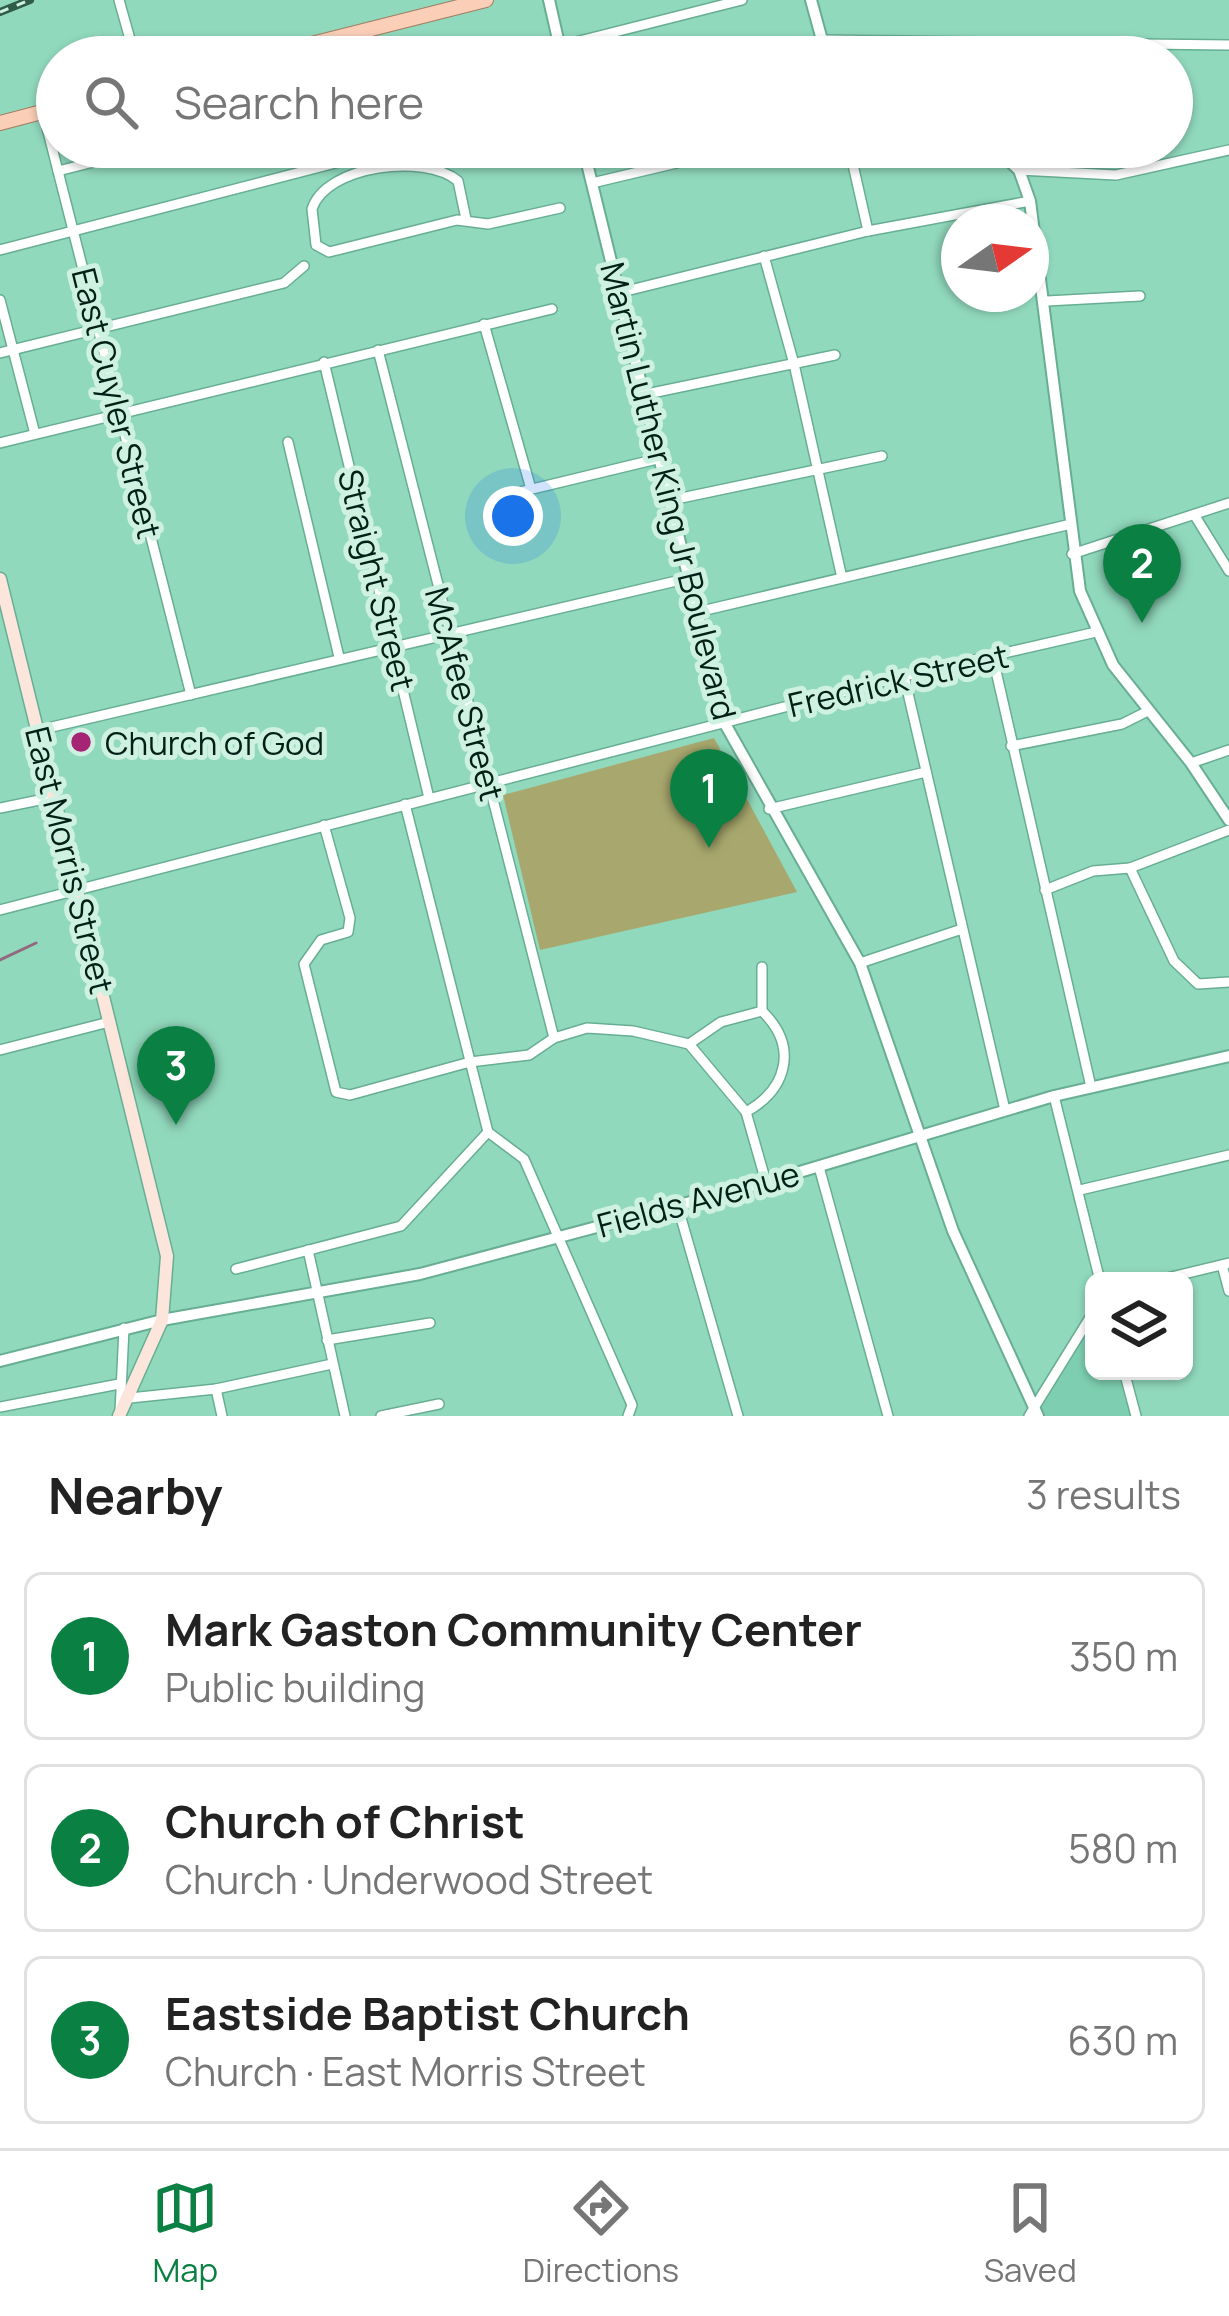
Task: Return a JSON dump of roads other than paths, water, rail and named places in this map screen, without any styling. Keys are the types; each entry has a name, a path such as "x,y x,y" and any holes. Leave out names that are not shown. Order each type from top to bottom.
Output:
{"main road":[{"path":"344,36 486,0"},
{"path":"0,123 36,114"},
{"name":"East Morris Street","path":"0,579 167,1256 162,1320 120,1414"}],"street":[{"path":"119,0 129,36"},
{"path":"549,0 557,36"},
{"path":"617,36 742,0"},
{"path":"812,0 821,36"},
{"path":"1193,44 1229,45"},
{"path":"1193,158 1229,150"},
{"name":"East Cuyler Street","path":"58,168 191,694"},
{"path":"58,171 70,168"},
{"path":"0,250 304,168"},
{"path":"368,168 315,199 316,244 329,252 466,219 488,224 560,208"},
{"path":"429,168 449,173 462,188 466,219"},
{"name":"Martin Luther King Jr Boulevard","path":"589,168 693,613 724,722 860,963 953,1231 1034,1413"},
{"path":"592,182 653,168"},
{"path":"853,168 868,231"},
{"path":"1031,204 1019,170 1116,176 1151,168"},
{"path":"618,293 868,231 1030,201"},
{"path":"764,256 794,364 842,578"},
{"path":"0,353 284,283 304,266"},
{"path":"1049,301 1140,296"},
{"path":"0,300 35,434"},
{"path":"0,443 552,309"},
{"path":"1048,312 1067,525 1096,632 1229,820"},
{"path":"484,324 531,489"},
{"name":"McAfee Street","path":"378,350 447,625 454,632 531,966 554,1038"},
{"path":"641,395 835,355"},
{"name":"Straight Street","path":"324,362 429,798"},
{"path":"288,442 339,657"},
{"path":"667,501 882,455"},
{"path":"503,496 657,460"},
{"path":"1072,554 1229,503"},
{"path":"1195,516 1229,571"},
{"path":"693,613 1067,525"},
{"path":"39,730 685,579"},
{"name":"Fredrick Street","path":"0,910 904,676 1096,632"},
{"path":"992,658 1091,1087"},
{"path":"904,676 1005,1110"},
{"path":"1011,746 1122,724 1148,711"},
{"path":"1191,763 1229,750"},
{"path":"770,808 926,772"},
{"path":"0,808 54,796"},
{"path":"405,804 488,1132 524,1159 632,1405 628,1416"},
{"path":"324,825 350,918 348,932 321,940 304,964 336,1092 350,1095 470,1062 529,1055 554,1038 587,1028 633,1030 689,1044 746,1112 766,1182"},
{"path":"1045,890 1093,871 1130,868 1229,830"},
{"path":"1130,868 1174,961 1198,984 1229,982"},
{"path":"860,963 962,929"},
{"path":"746,1112 777,1089 785,1067 775,1030 762,1011 762,967"},
{"path":"689,1044 721,1022 762,1011"},
{"path":"0,1050 109,1022"},
{"name":"Fields Avenue","path":"0,1361 162,1320 419,1274 766,1182 1054,1096 1229,1055"},
{"path":"1054,1096 1098,1272"},
{"path":"236,1269 401,1226 488,1132"},
{"path":"1080,1190 1229,1155"},
{"path":"819,1167 888,1416"},
{"path":"677,1204 738,1416"},
{"path":"308,1250 346,1416"},
{"path":"1193,1272 1226,1264 1229,1291"},
{"path":"327,1340 430,1323"},
{"path":"1034,1413 1085,1326"},
{"path":"120,1414 124,1328"},
{"path":"130,1398 216,1389 332,1364"},
{"path":"1126,1380 1136,1416"},
{"path":"0,1407 119,1384"},
{"path":"216,1389 222,1416"},
{"path":"381,1416 439,1404"}],"waterway":[{"path":"0,960 36,943"}],"railway":[{"path":"0,12 30,0"}],"place":[{"name":"Church of Christ","path":"1142,623"},
{"name":"Church of God","path":"81,742"},
{"name":"Mark Gaston Community Center","path":"709,848"},
{"name":"Eastside Baptist Church","path":"176,1125"}]}
